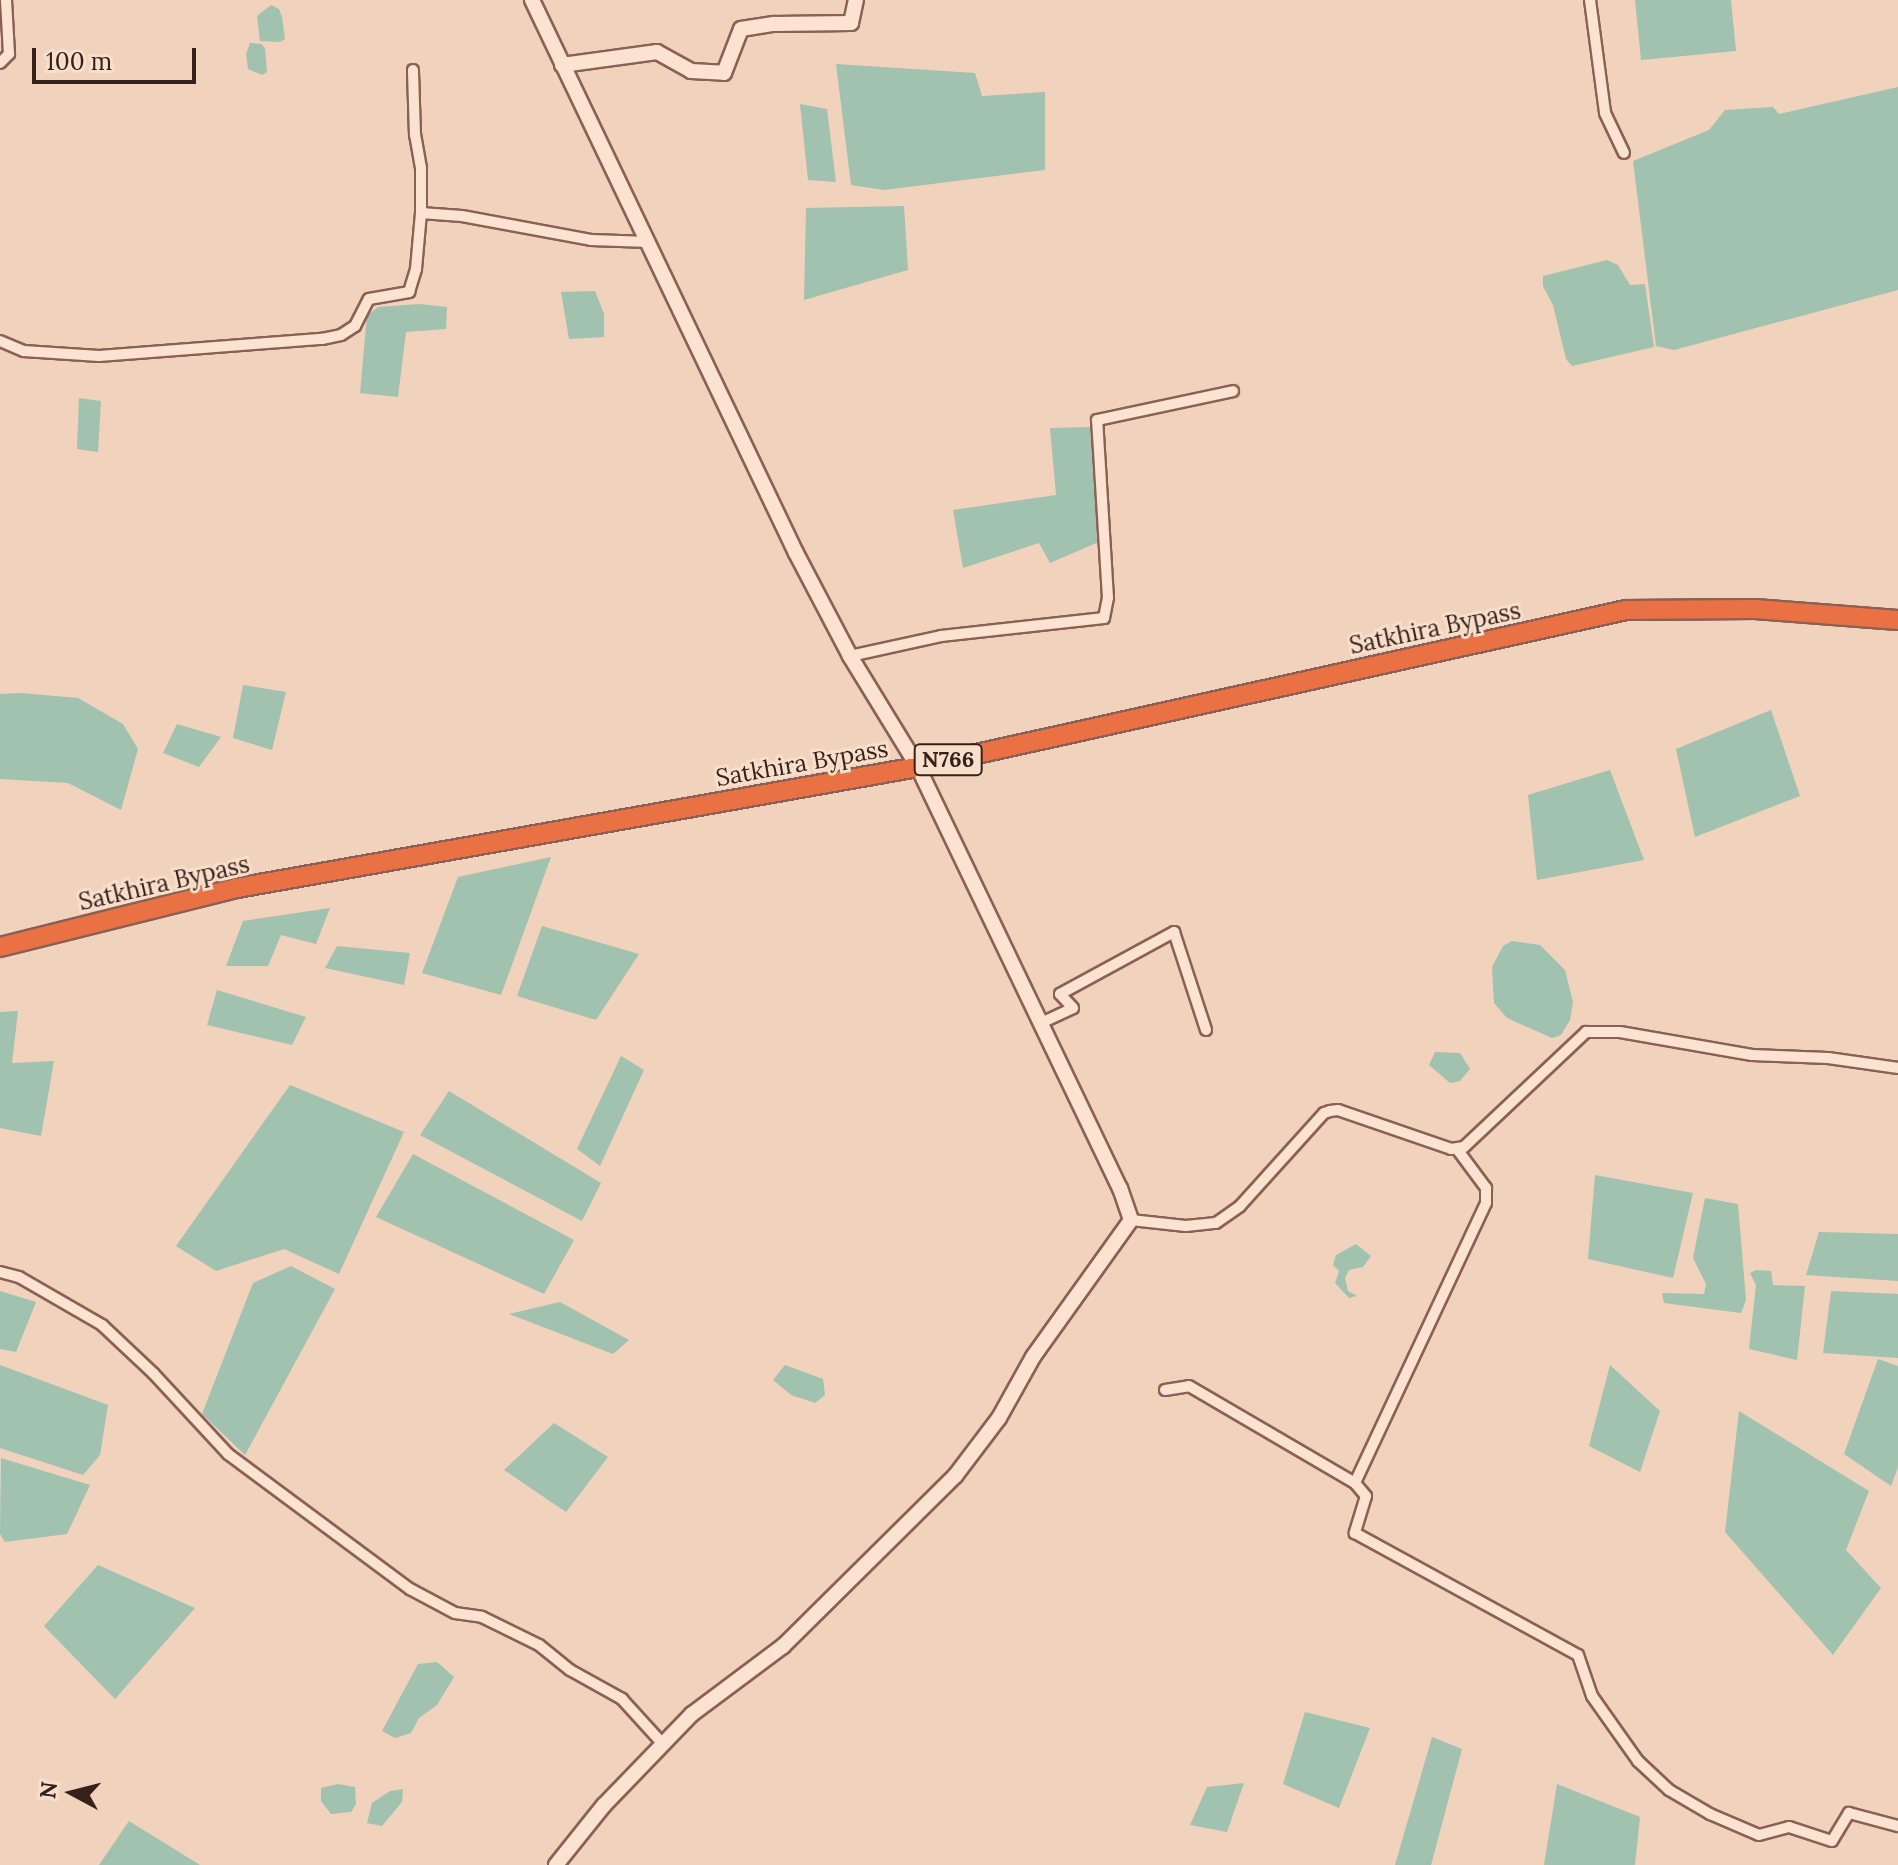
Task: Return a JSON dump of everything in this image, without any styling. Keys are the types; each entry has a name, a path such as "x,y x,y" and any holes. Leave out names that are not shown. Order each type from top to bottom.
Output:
{"highway":[{"name":"Satkhira Bypass","path":"0,947 237,888 918,767 1626,610 1755,609 1898,620"}],"street":[{"path":"0,63 9,54 6,0"},
{"path":"532,0 796,553 850,656 918,767 1120,1188 1131,1220"},
{"path":"562,65 657,52 691,71 724,73 741,29 774,24 851,23 856,0"},
{"path":"1590,0 1605,113 1624,153"},
{"path":"0,341 24,351 60,355 141,356 341,335 355,326 369,299 409,292 416,269 421,213 421,168 415,135 413,70"},
{"path":"421,213 462,216 591,240 649,242"},
{"path":"850,656 941,636 1104,618 1108,598 1097,420 1233,391"},
{"path":"1041,1023 1073,1008 1060,994 1174,932 1206,1030"},
{"path":"1131,1220 1186,1226 1216,1223 1240,1206 1324,1113 1330,1111 1338,1110 1431,1143 1457,1149 1464,1147 1586,1032 1620,1032 1752,1055 1828,1058 1898,1068"},
{"path":"1355,1483 1486,1203 1486,1188 1457,1149"},
{"path":"556,1865 604,1805 692,1714 783,1646 955,1476 999,1418 1040,1346 1131,1220"},
{"path":"0,1272 19,1277 102,1325 154,1374 228,1454 410,1589 455,1613 482,1617 539,1645 570,1670 622,1699 663,1744"},
{"path":"1165,1390 1189,1386 1355,1483 1366,1496 1355,1533 1578,1655 1592,1696 1638,1761 1669,1790 1710,1814 1759,1835 1789,1827 1832,1841 1849,1813 1898,1826"}],"shaded area":[{"path":"1635,0 1731,0 1736,51 1641,60"},
{"path":"271,5 279,9 282,17 285,39 280,42 260,41 257,16"},
{"path":"250,43 261,44 265,48 267,72 262,75 248,69 246,54"},
{"path":"836,64 975,73 982,96 1045,92 1045,170 884,190 851,185"},
{"path":"1898,87 1898,290 1674,350 1656,346 1633,161 1709,130 1725,110 1773,107 1779,114"},
{"path":"800,104 827,109 836,182 808,180"},
{"path":"904,206 908,270 804,300 806,208"},
{"path":"1607,260 1618,265 1630,285 1645,284 1654,347 1572,366 1566,359 1553,305 1543,286 1543,276"},
{"path":"595,291 604,314 604,337 569,339 561,292"},
{"path":"419,304 447,307 446,329 406,332 398,397 360,393 367,316 378,307"},
{"path":"79,398 101,401 98,452 77,449"},
{"path":"1092,427 1101,541 1050,563 1039,543 963,568 953,510 1056,495 1050,428"},
{"path":"243,685 286,692 272,750 233,738"},
{"path":"0,694 78,698 123,724 138,749 121,810 68,783 0,779"},
{"path":"1771,710 1800,796 1695,837 1676,749"},
{"path":"177,724 221,737 199,767 163,753"},
{"path":"1610,770 1644,860 1537,880 1528,795"},
{"path":"551,857 501,995 422,973 458,877"},
{"path":"330,908 316,944 281,935 268,966 226,966 243,921"},
{"path":"542,926 639,954 596,1020 517,996"},
{"path":"1512,941 1540,945 1565,970 1573,1002 1570,1020 1561,1035 1552,1038 1507,1018 1494,1003 1492,967 1503,946"},
{"path":"337,946 410,953 404,985 325,968"},
{"path":"217,990 306,1017 292,1045 207,1025"},
{"path":"18,1011 12,1063 54,1061 41,1136 0,1128 0,1012"},
{"path":"1435,1052 1460,1053 1470,1069 1460,1081 1450,1083 1429,1065"},
{"path":"621,1056 644,1070 600,1166 577,1149"},
{"path":"290,1085 404,1132 339,1274 284,1249 216,1271 176,1246"},
{"path":"449,1091 601,1183 582,1221 420,1135"},
{"path":"413,1154 574,1240 544,1294 376,1217"},
{"path":"1595,1175 1693,1193 1673,1278 1588,1259"},
{"path":"1705,1198 1738,1204 1746,1300 1741,1313 1664,1303 1662,1293 1704,1294 1706,1284 1693,1258"},
{"path":"1819,1232 1898,1234 1898,1281 1806,1275"},
{"path":"1356,1244 1371,1256 1363,1267 1349,1270 1345,1278 1348,1291 1357,1296 1349,1298 1335,1283 1339,1271 1333,1265 1336,1255"},
{"path":"291,1266 335,1289 245,1455 202,1414 253,1283"},
{"path":"1756,1270 1771,1271 1773,1285 1805,1286 1797,1360 1749,1349 1756,1285 1750,1273"},
{"path":"0,1291 36,1302 16,1352 0,1349"},
{"path":"1831,1291 1898,1294 1898,1358 1823,1353"},
{"path":"560,1302 629,1340 613,1354 509,1314"},
{"path":"1878,1359 1898,1366 1898,1467 1891,1486 1844,1454"},
{"path":"0,1365 108,1405 100,1455 83,1475 0,1448"},
{"path":"785,1365 823,1379 825,1395 815,1403 791,1395 773,1380"},
{"path":"1610,1365 1660,1411 1640,1472 1589,1446"},
{"path":"1739,1411 1869,1491 1846,1550 1881,1588 1833,1655 1725,1532"},
{"path":"554,1423 608,1457 566,1512 504,1470"},
{"path":"1,1458 90,1485 67,1534 5,1542 0,1534"},
{"path":"98,1565 195,1608 115,1699 44,1626"},
{"path":"437,1662 454,1677 437,1705 419,1718 411,1733 395,1738 382,1731 418,1664"},
{"path":"1305,1712 1370,1728 1339,1808 1283,1784"},
{"path":"1432,1737 1462,1749 1431,1865 1395,1865"},
{"path":"1244,1783 1227,1832 1190,1825 1207,1787"},
{"path":"338,1784 355,1787 356,1804 351,1812 331,1814 321,1801 321,1788"},
{"path":"1557,1784 1640,1817 1635,1865 1544,1865"},
{"path":"403,1789 402,1802 382,1826 367,1823 372,1803 390,1791"},
{"path":"129,1821 200,1865 99,1865"}]}
